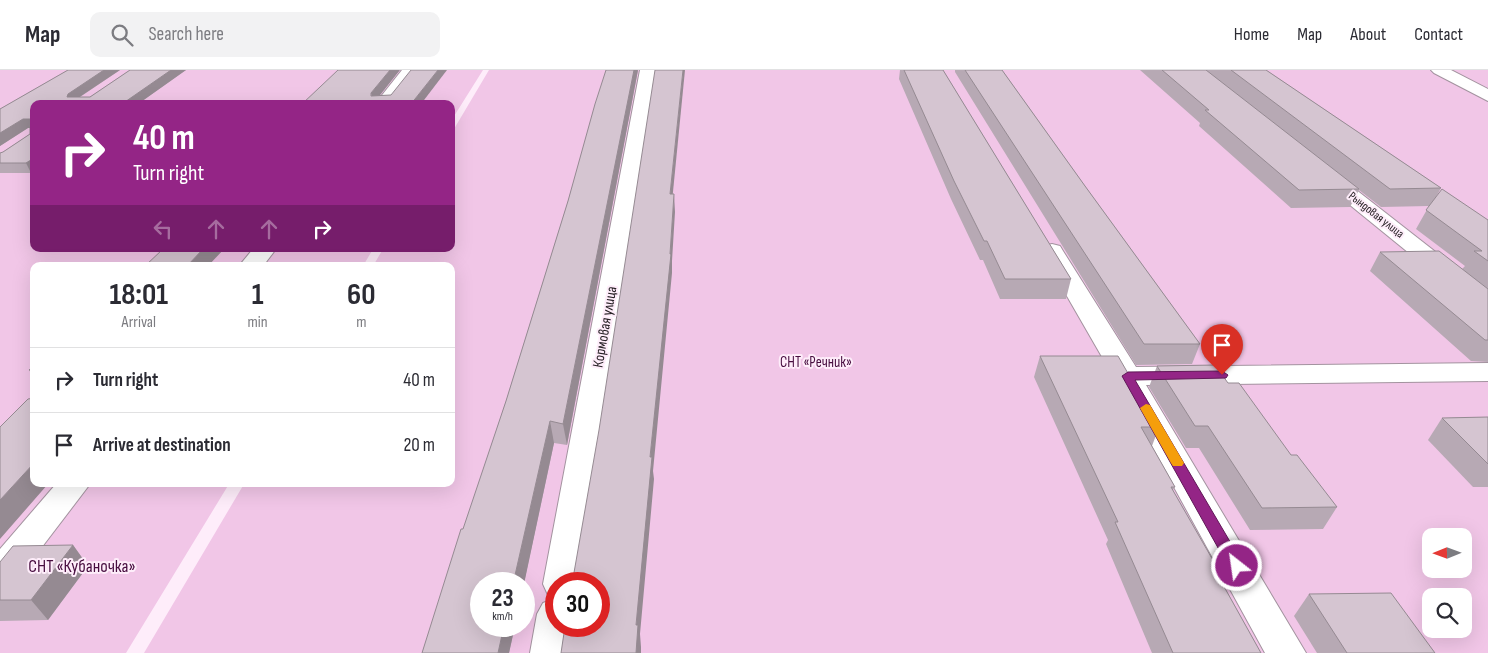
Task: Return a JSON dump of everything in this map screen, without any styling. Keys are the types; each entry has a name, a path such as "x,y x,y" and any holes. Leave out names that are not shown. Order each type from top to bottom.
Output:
{"street":[{"path":"386,100 410,70"},
{"name":"Кормовая улица","path":"563,572 648,70"},
{"path":"1439,70 1488,96"},
{"name":"Рындовая улица","path":"1309,163 1488,304"},
{"path":"1040,232 1128,376 1286,653"},
{"path":"254,262 263,252"},
{"path":"1128,376 1488,372"},
{"path":"0,575 72,487"},
{"path":"550,653 552,637"}],"green space":[{"name":"СНТ «Кубаночка»","path":"0,70 483,70 455,115 455,100 30,100 30,252 371,252 365,262 30,262 30,487 227,487 126,653 0,653"},
{"name":"СНТ «Речник»","path":"489,70 1488,70 1488,653 144,653 242,487 455,487 455,262 375,262 381,252 455,252 455,127"}],"building":[{"path":"68,70 104,70 68,94 67,97 90,97 130,70 171,70 128,100 30,100 30,119 23,119 0,133 0,109"},
{"path":"338,70 390,70 371,93 371,96 391,95 411,70 438,70 414,100 306,100"},
{"path":"606,70 634,70 563,424 550,421 516,572 470,572 470,637 502,637 498,653 422,653 461,529 463,529 506,401 568,201"},
{"path":"655,70 683,70 670,194 674,194 671,254 650,457 652,457 636,625 638,625 636,653 561,653 563,637 610,637 610,572 574,572 599,430"},
{"path":"904,70 943,70 1071,279 1005,279 987,241 984,241 954,181"},
{"path":"965,70 1002,70 1200,344 1144,344"},
{"path":"1162,70 1206,70 1359,189 1299,190 1205,110 1209,110"},
{"path":"1231,70 1266,70 1441,188 1390,189"},
{"path":"30,134 30,160 26,163 0,163 0,153"},
{"path":"1442,189 1488,220 1488,261 1474,251 1482,251 1426,210"},
{"path":"1439,251 1488,289 1488,340 1485,340 1380,252"},
{"path":"160,252 200,252 191,262 149,262"},
{"path":"1040,356 1118,356 1159,427 1141,427 1175,487 1171,487 1226,583 1222,583 1261,653 1173,653 1115,522 1118,522"},
{"path":"1215,365 1228,383 1239,383 1291,455 1297,455 1337,507 1262,508 1208,426 1195,426 1157,366"},
{"path":"30,399 30,467 0,500 0,427"},
{"path":"1488,417 1488,464 1442,418"},
{"path":"73,545 31,600 0,600 0,562 13,546"},
{"path":"1391,593 1422,635 1422,638 1424,638 1435,653 1347,653 1309,594"}],"slow traffic":[{"path":"1146,408 1177,463"}],"route":[{"path":"1222,375 1128,376 1237,566"}]}
